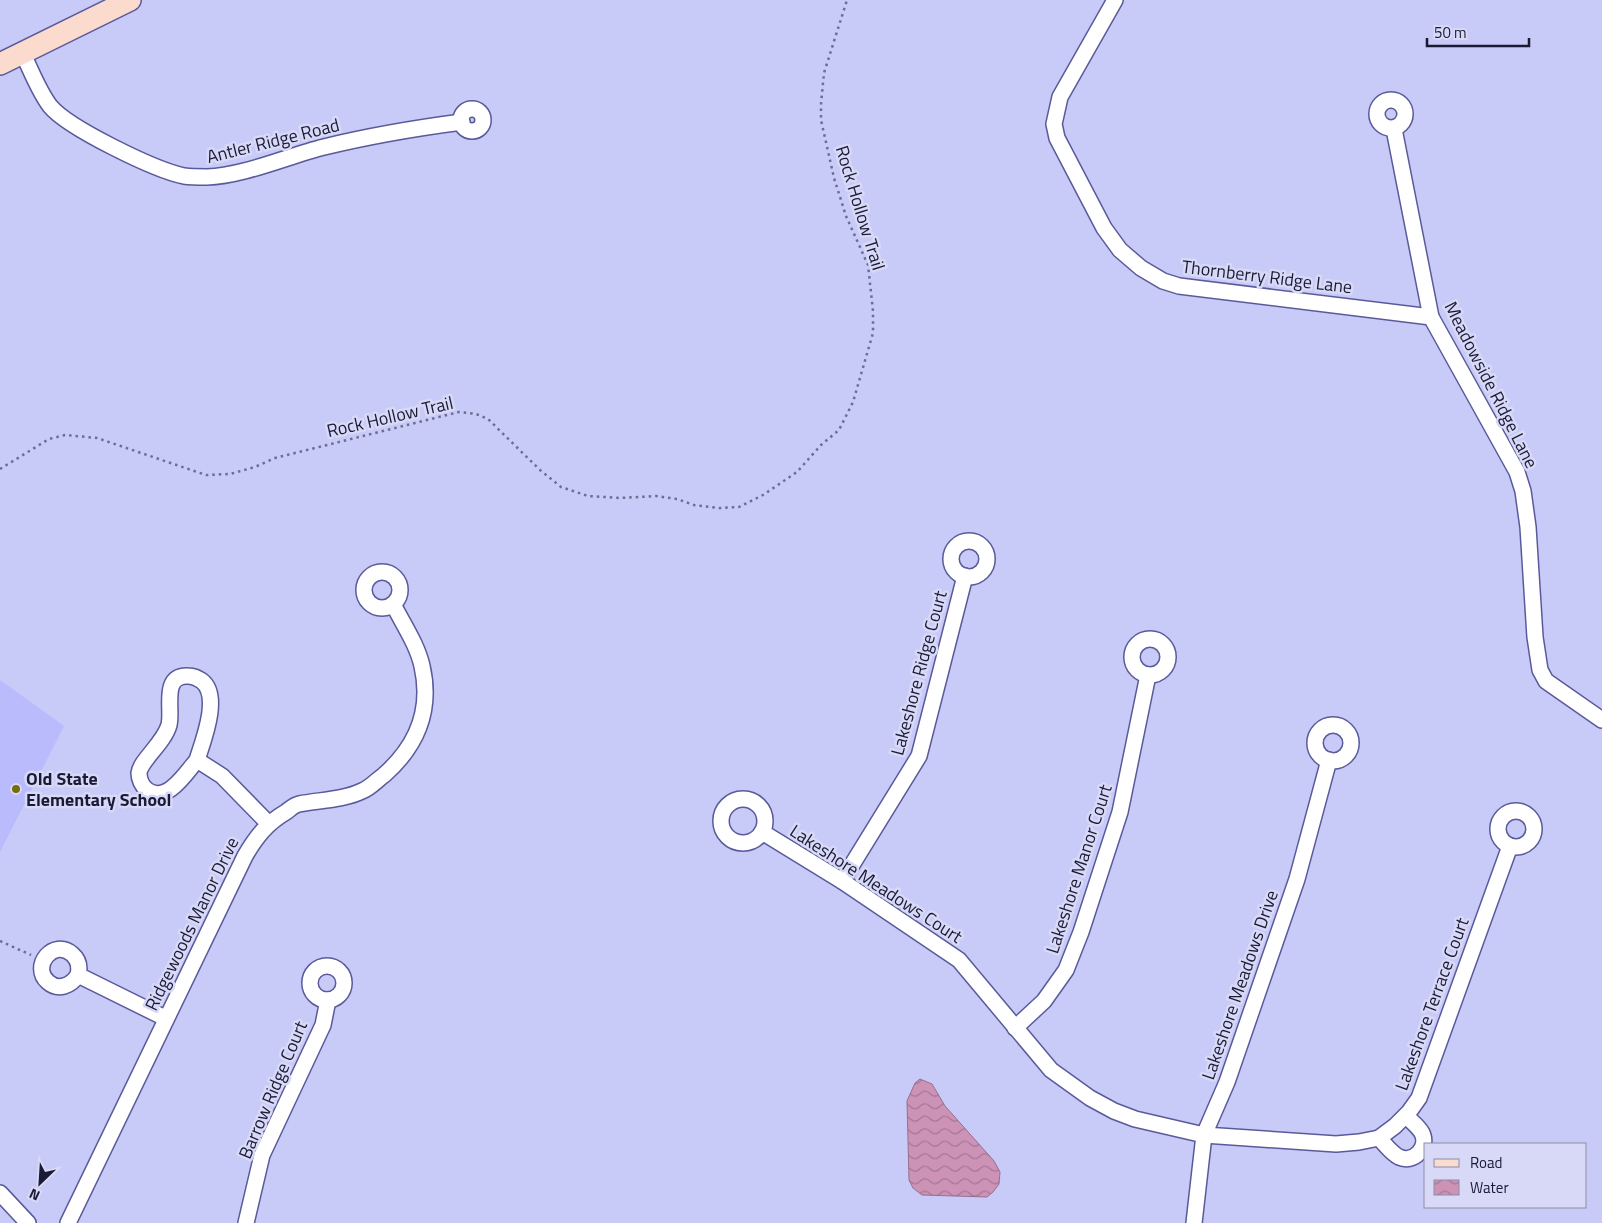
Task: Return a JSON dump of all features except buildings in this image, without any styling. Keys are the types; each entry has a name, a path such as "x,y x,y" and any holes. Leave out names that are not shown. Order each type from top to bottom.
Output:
{"street":[{"path":"0,64 130,0"},
{"name":"Thornberry Ridge Lane","path":"1115,0 1060,97 1054,124 1057,138 1104,228 1120,250 1141,268 1163,281 1179,286 1431,317"},
{"name":"Antler Ridge Road","path":"22,52 51,107 67,120 105,143 162,169 183,176 224,176 324,147 391,133 462,122"},
{"name":"Meadowside Ridge Lane","path":"1394,129 1431,317 1517,472 1523,491 1528,527 1535,637 1540,670 1546,681 1602,720"},
{"name":"Lakeshore Ridge Court","path":"842,881 919,756 964,576"},
{"name":"Ridgewoods Manor Drive","path":"68,1223 166,1018 255,839 268,824 296,805 334,800 363,791 398,762 411,746 425,704 425,685 422,665 393,604"},
{"name":"Lakeshore Manor Court","path":"1015,1028 1044,1001 1066,970 1081,932 1120,812 1148,675"},
{"path":"185,676 196,677 210,691 208,724 197,760 170,790 164,793 157,794 145,789 140,778 141,766 165,736 169,725 171,714 170,687 174,681 185,676"},
{"path":"197,760 222,776 268,824"},
{"name":"Lakeshore Meadows Drive","path":"1194,1223 1204,1135 1227,1082 1297,879 1328,760"},
{"name":"Lakeshore Meadows Court","path":"762,832 842,881 959,960 1051,1070 1090,1098 1114,1111 1135,1119 1204,1135"},
{"name":"Lakeshore Terrace Court","path":"1204,1135 1336,1144 1359,1142 1379,1138 1406,1116 1419,1098 1428,1077 1510,846"},
{"path":"78,975 166,1018"},
{"name":"Barrow Ridge Court","path":"246,1223 262,1155 323,1025 328,1000"},
{"path":"1379,1138 1397,1156 1402,1158 1415,1156 1420,1152 1424,1141 1422,1133 1406,1116"},
{"path":"0,1193 28,1223"}],"path":[{"name":"Rock Hollow Trail","path":"0,469 49,439 65,435 97,438 206,474 230,474 286,455 459,412 476,414 488,419 540,470 562,487 588,496 620,498 656,496 677,499 694,505 719,508 739,507 762,495 797,472 821,445 839,430 853,402 873,334 874,311 868,265 842,204 822,120 821,104 824,73 847,0"},
{"path":"0,941 32,956"}],"shaded area":[{"name":"Old State Elementary School","path":"0,680 64,726 0,852"}],"water":[{"path":"920,1079 932,1084 945,1106 994,1161 1000,1172 999,1184 987,1197 922,1195 913,1188 909,1180 907,1101 915,1083"}],"place":[{"name":"Old State Elementary School","path":"16,789"}]}
